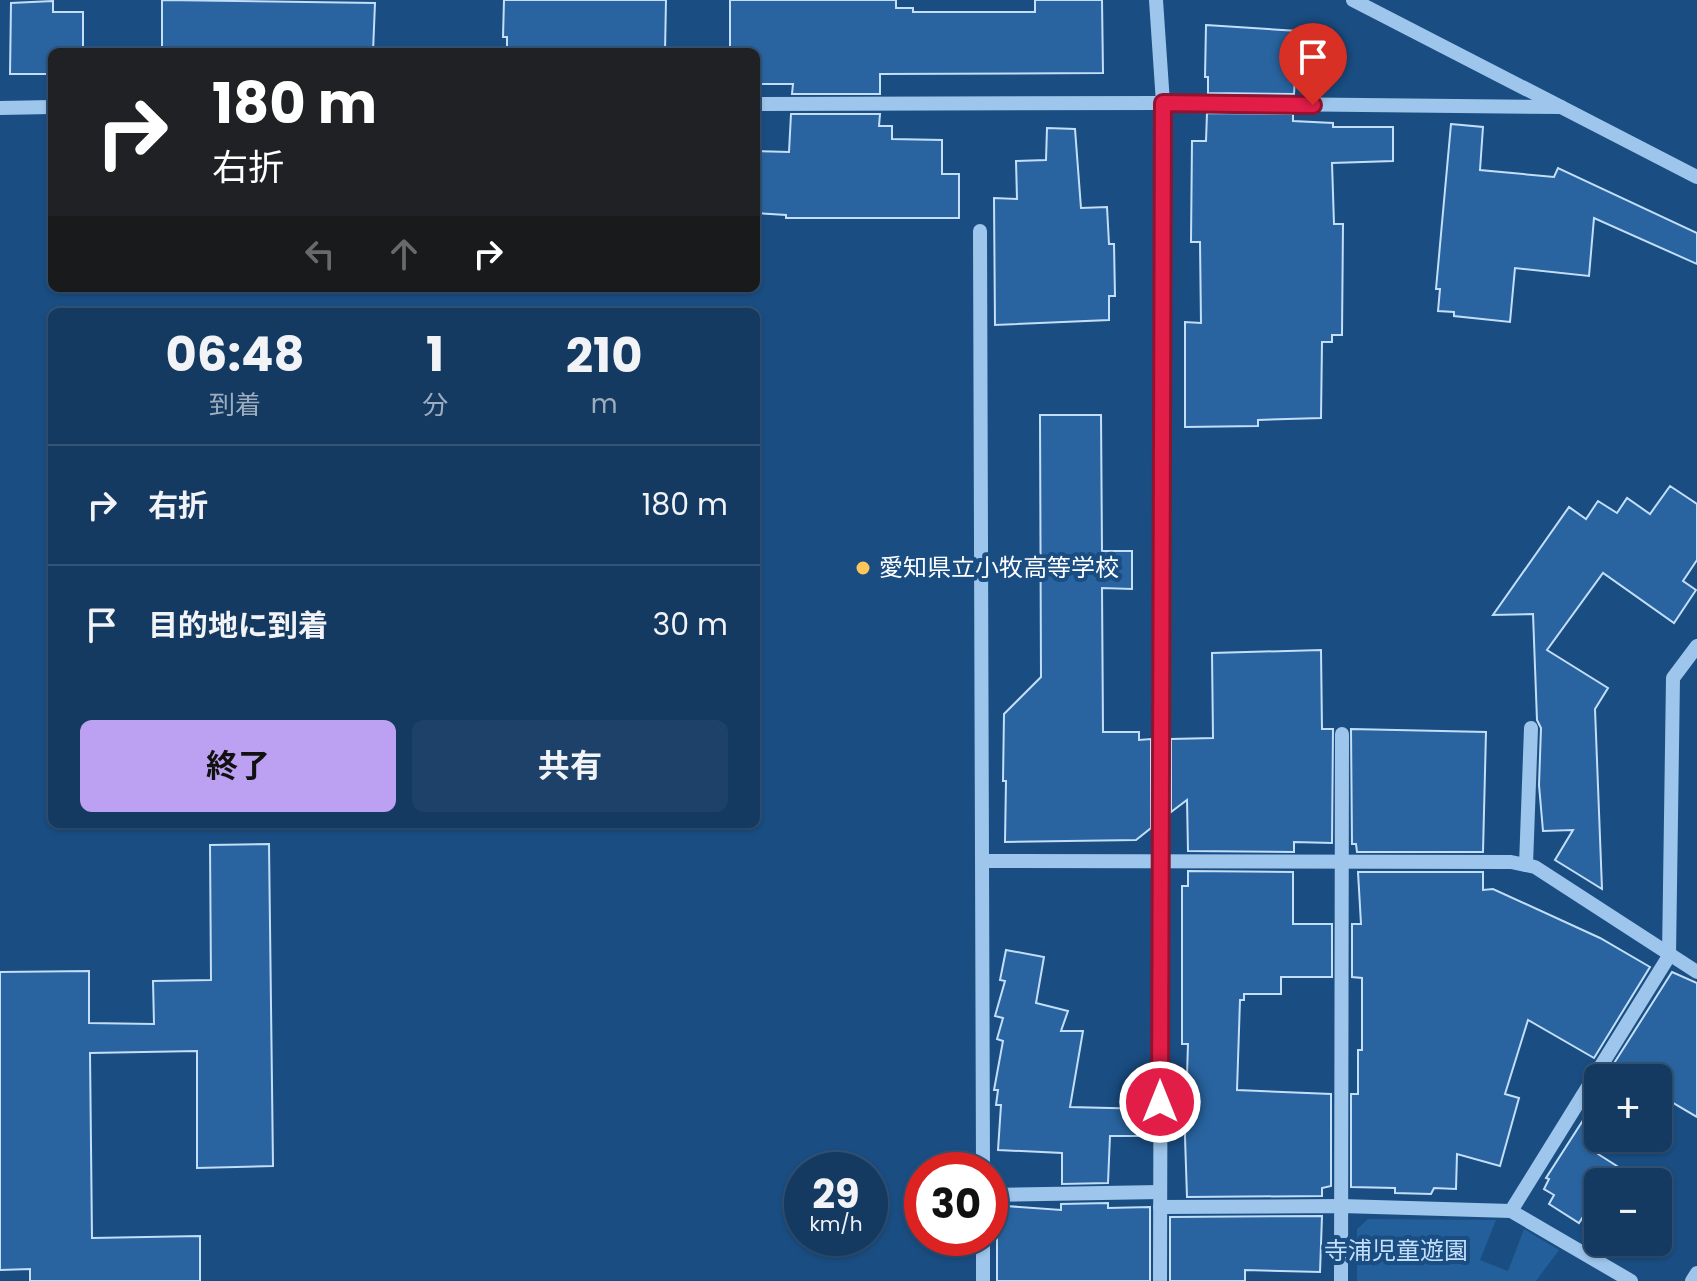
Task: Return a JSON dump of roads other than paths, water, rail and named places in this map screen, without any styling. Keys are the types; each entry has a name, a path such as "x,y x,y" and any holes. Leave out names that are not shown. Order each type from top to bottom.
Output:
{"street":[{"path":"1156,0 1163,103 1160,1281"},
{"path":"1353,0 1697,177"},
{"path":"760,104 1163,103 1561,107"},
{"path":"0,108 48,107"},
{"path":"980,231 983,1152"},
{"path":"1511,1211 1669,956 1673,678 1697,646"},
{"path":"1526,865 1531,728"},
{"path":"1341,1281 1342,734"},
{"path":"983,861 1511,862 1535,867 1697,972"},
{"path":"1008,1195 1511,1211 1631,1281"},
{"path":"983,1256 983,1281"},
{"path":"1692,1281 1697,1273"}],"place":[{"name":"愛知県立小牧高等学校","path":"863,568"}],"park label":[{"name":"寺浦児童遊園","path":"1396,1251"}]}
